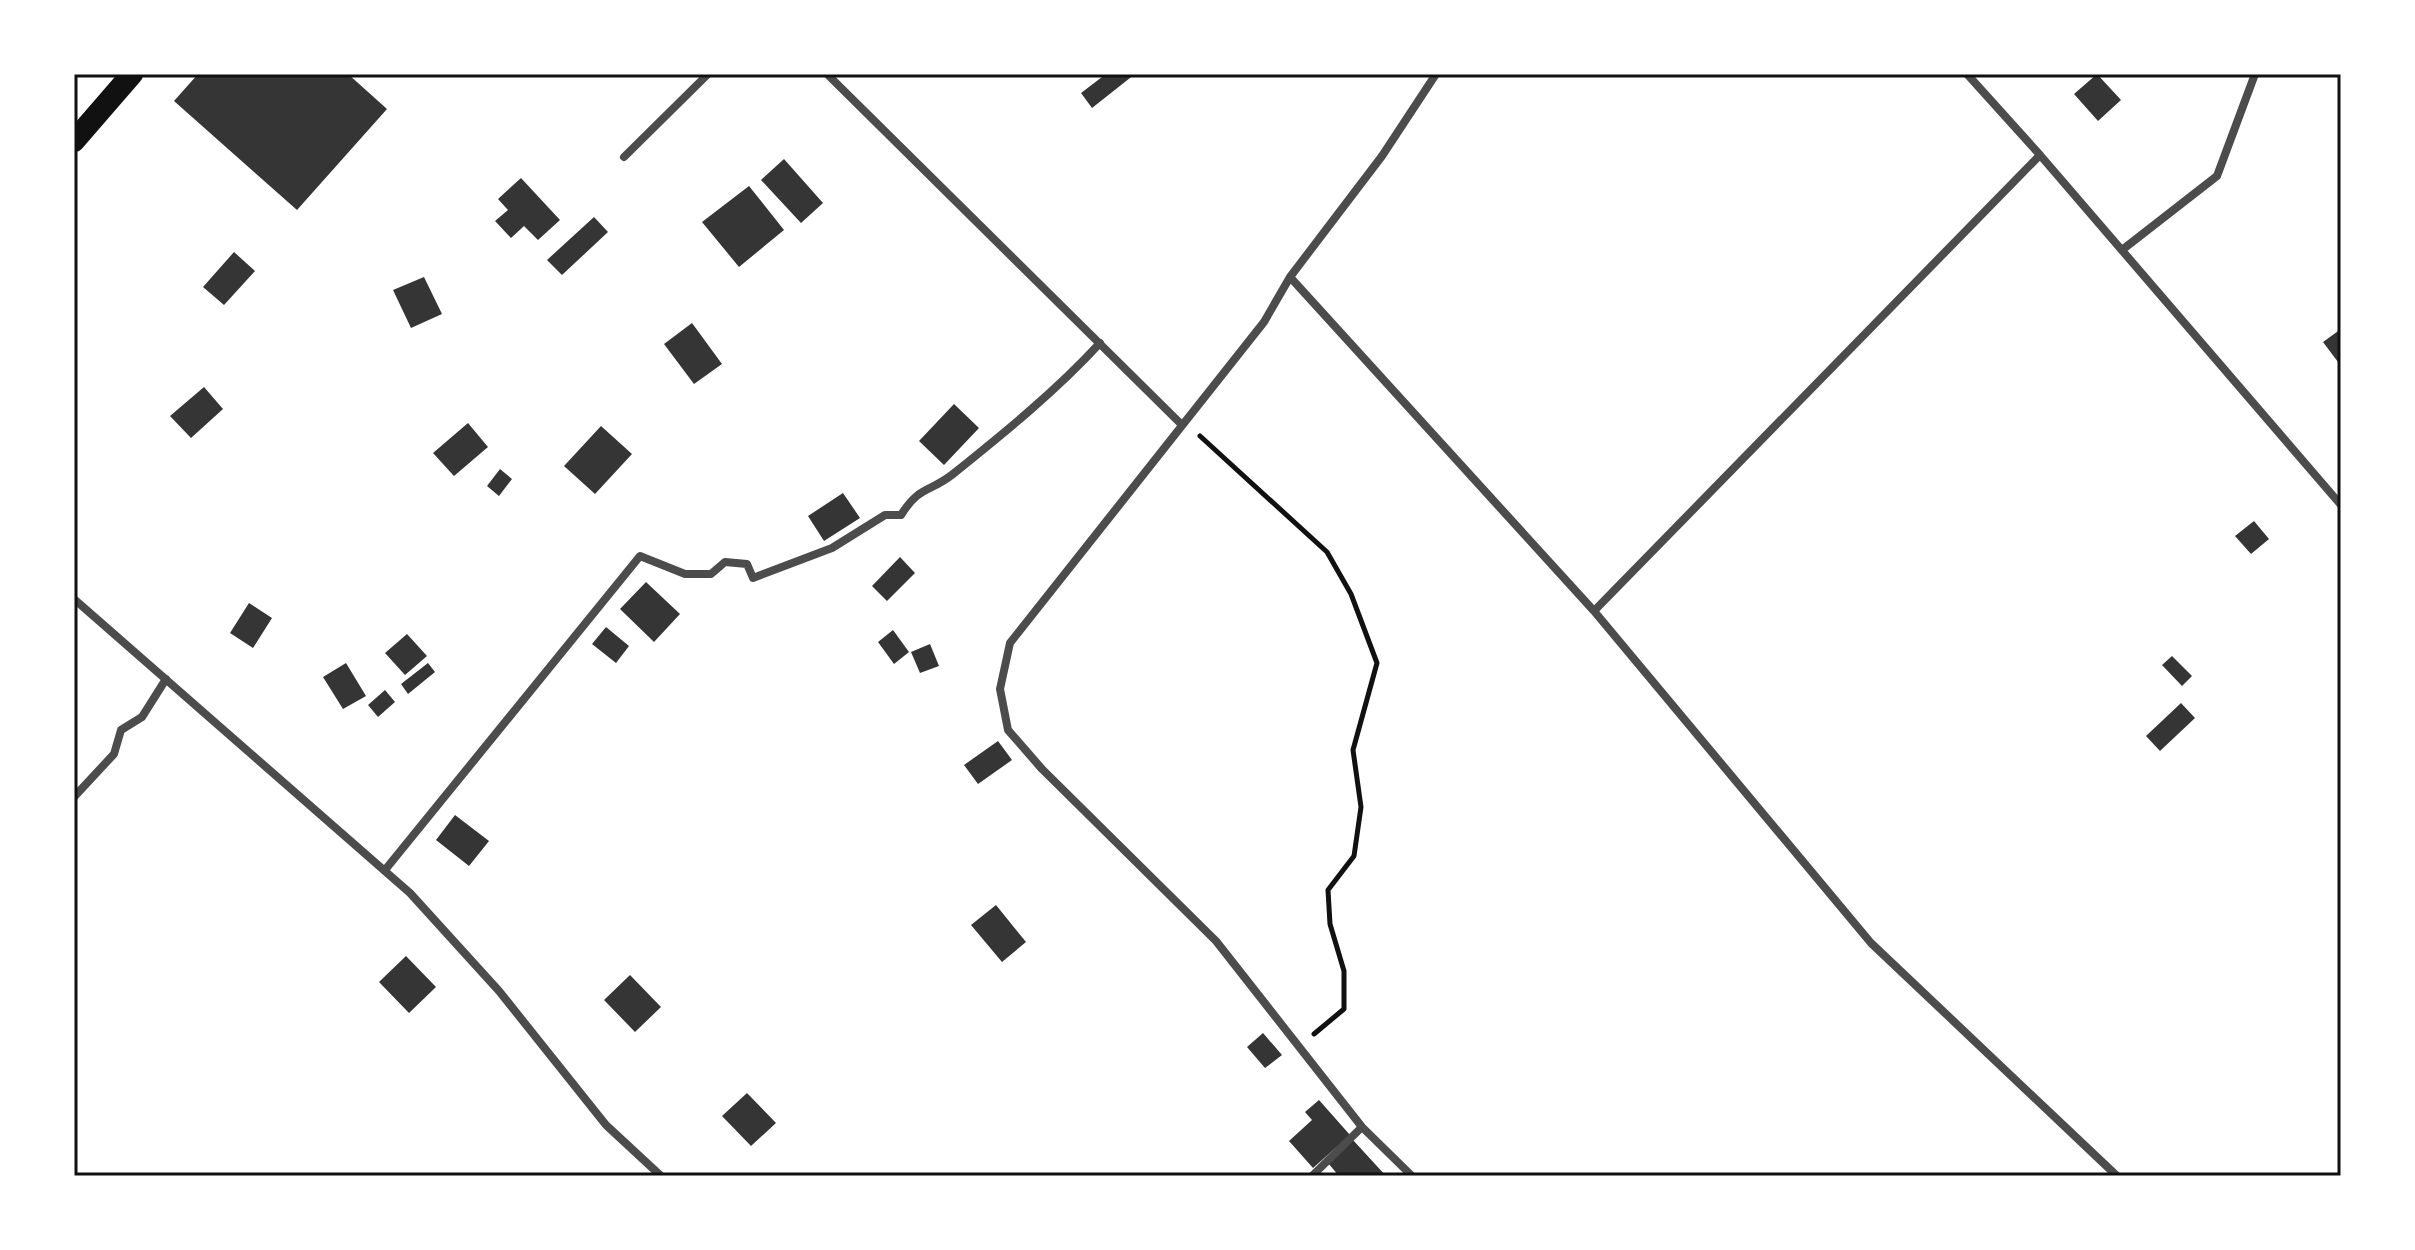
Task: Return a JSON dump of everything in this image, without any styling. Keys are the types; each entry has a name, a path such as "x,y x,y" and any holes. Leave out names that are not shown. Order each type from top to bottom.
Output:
{"highway":[{"path":"74,141 132,74"}],"street":[{"path":"624,157 708,74"},
{"path":"827,74 1182,425"},
{"path":"1412,1176 1362,1127 1216,941 1042,769 1008,730 1000,689 1010,643 1264,322 1290,277 1382,156 1436,74"},
{"path":"1967,74 2341,505"},
{"path":"2122,250 2217,176 2255,74"},
{"path":"1594,611 2040,155"},
{"path":"1290,277 1594,611 1871,943 2117,1176"},
{"path":"385,870 640,556 685,574 711,574 725,562 747,564 753,578 832,548 885,515 901,515 913,496 950,477 1069,376 1100,343"},
{"path":"74,599 410,893 499,991 606,1125 661,1176"},
{"path":"74,797 114,754 121,730 142,717 166,679"},
{"path":"1312,1176 1362,1127"}],"path":[{"path":"1182,425 1208,440 1327,552 1351,594 1377,663 1353,750 1361,807 1354,856 1328,890 1330,924 1344,971 1344,1009 1298,1046"}],"building":[{"path":"198,74 348,74 387,109 297,210 174,101"},
{"path":"1106,74 1135,74 1092,108 1081,93"},
{"path":"2097,74 2121,100 2098,121 2074,94"},
{"path":"784,159 823,203 801,223 761,180"},
{"path":"521,178 560,220 538,240 524,226 511,238 495,221 508,210 498,199"},
{"path":"749,186 784,230 739,267 702,222"},
{"path":"594,217 608,232 562,275 547,260"},
{"path":"234,252 255,271 224,305 203,287"},
{"path":"424,277 442,314 411,328 393,290"},
{"path":"692,323 722,364 694,384 664,344"},
{"path":"2341,329 2341,366 2323,342"},
{"path":"204,387 223,409 191,438 170,416"},
{"path":"954,404 979,428 944,465 919,441"},
{"path":"468,423 488,447 454,476 433,453"},
{"path":"601,426 632,454 595,494 564,466"},
{"path":"500,469 512,479 499,496 487,486"},
{"path":"843,493 860,518 824,541 808,516"},
{"path":"2254,521 2269,539 2251,554 2235,536"},
{"path":"900,557 915,573 887,601 872,586"},
{"path":"646,582 680,614 654,642 620,609"},
{"path":"249,603 272,618 253,648 230,633"},
{"path":"606,627 629,646 616,663 592,644"},
{"path":"893,630 909,652 894,664 878,642"},
{"path":"407,634 427,656 405,675 385,653"},
{"path":"930,644 939,666 920,673 911,652"},
{"path":"2172,656 2192,676 2182,686 2162,665"},
{"path":"346,663 366,696 343,709 323,677"},
{"path":"428,663 435,672 408,694 401,684"},
{"path":"385,690 395,702 378,717 368,705"},
{"path":"2181,703 2195,718 2160,751 2146,736"},
{"path":"998,741 1012,760 978,784 964,765"},
{"path":"455,815 489,841 469,866 436,840"},
{"path":"996,905 1026,942 1002,962 971,925"},
{"path":"406,956 436,987 409,1013 379,982"},
{"path":"630,975 661,1007 635,1032 604,1000"},
{"path":"1263,1033 1282,1055 1265,1068 1247,1047"},
{"path":"747,1093 776,1123 751,1146 722,1116"},
{"path":"1319,1100 1350,1135 1313,1168 1289,1141 1312,1120 1305,1112"},
{"path":"1353,1140 1386,1176 1339,1176 1328,1163"}]}
